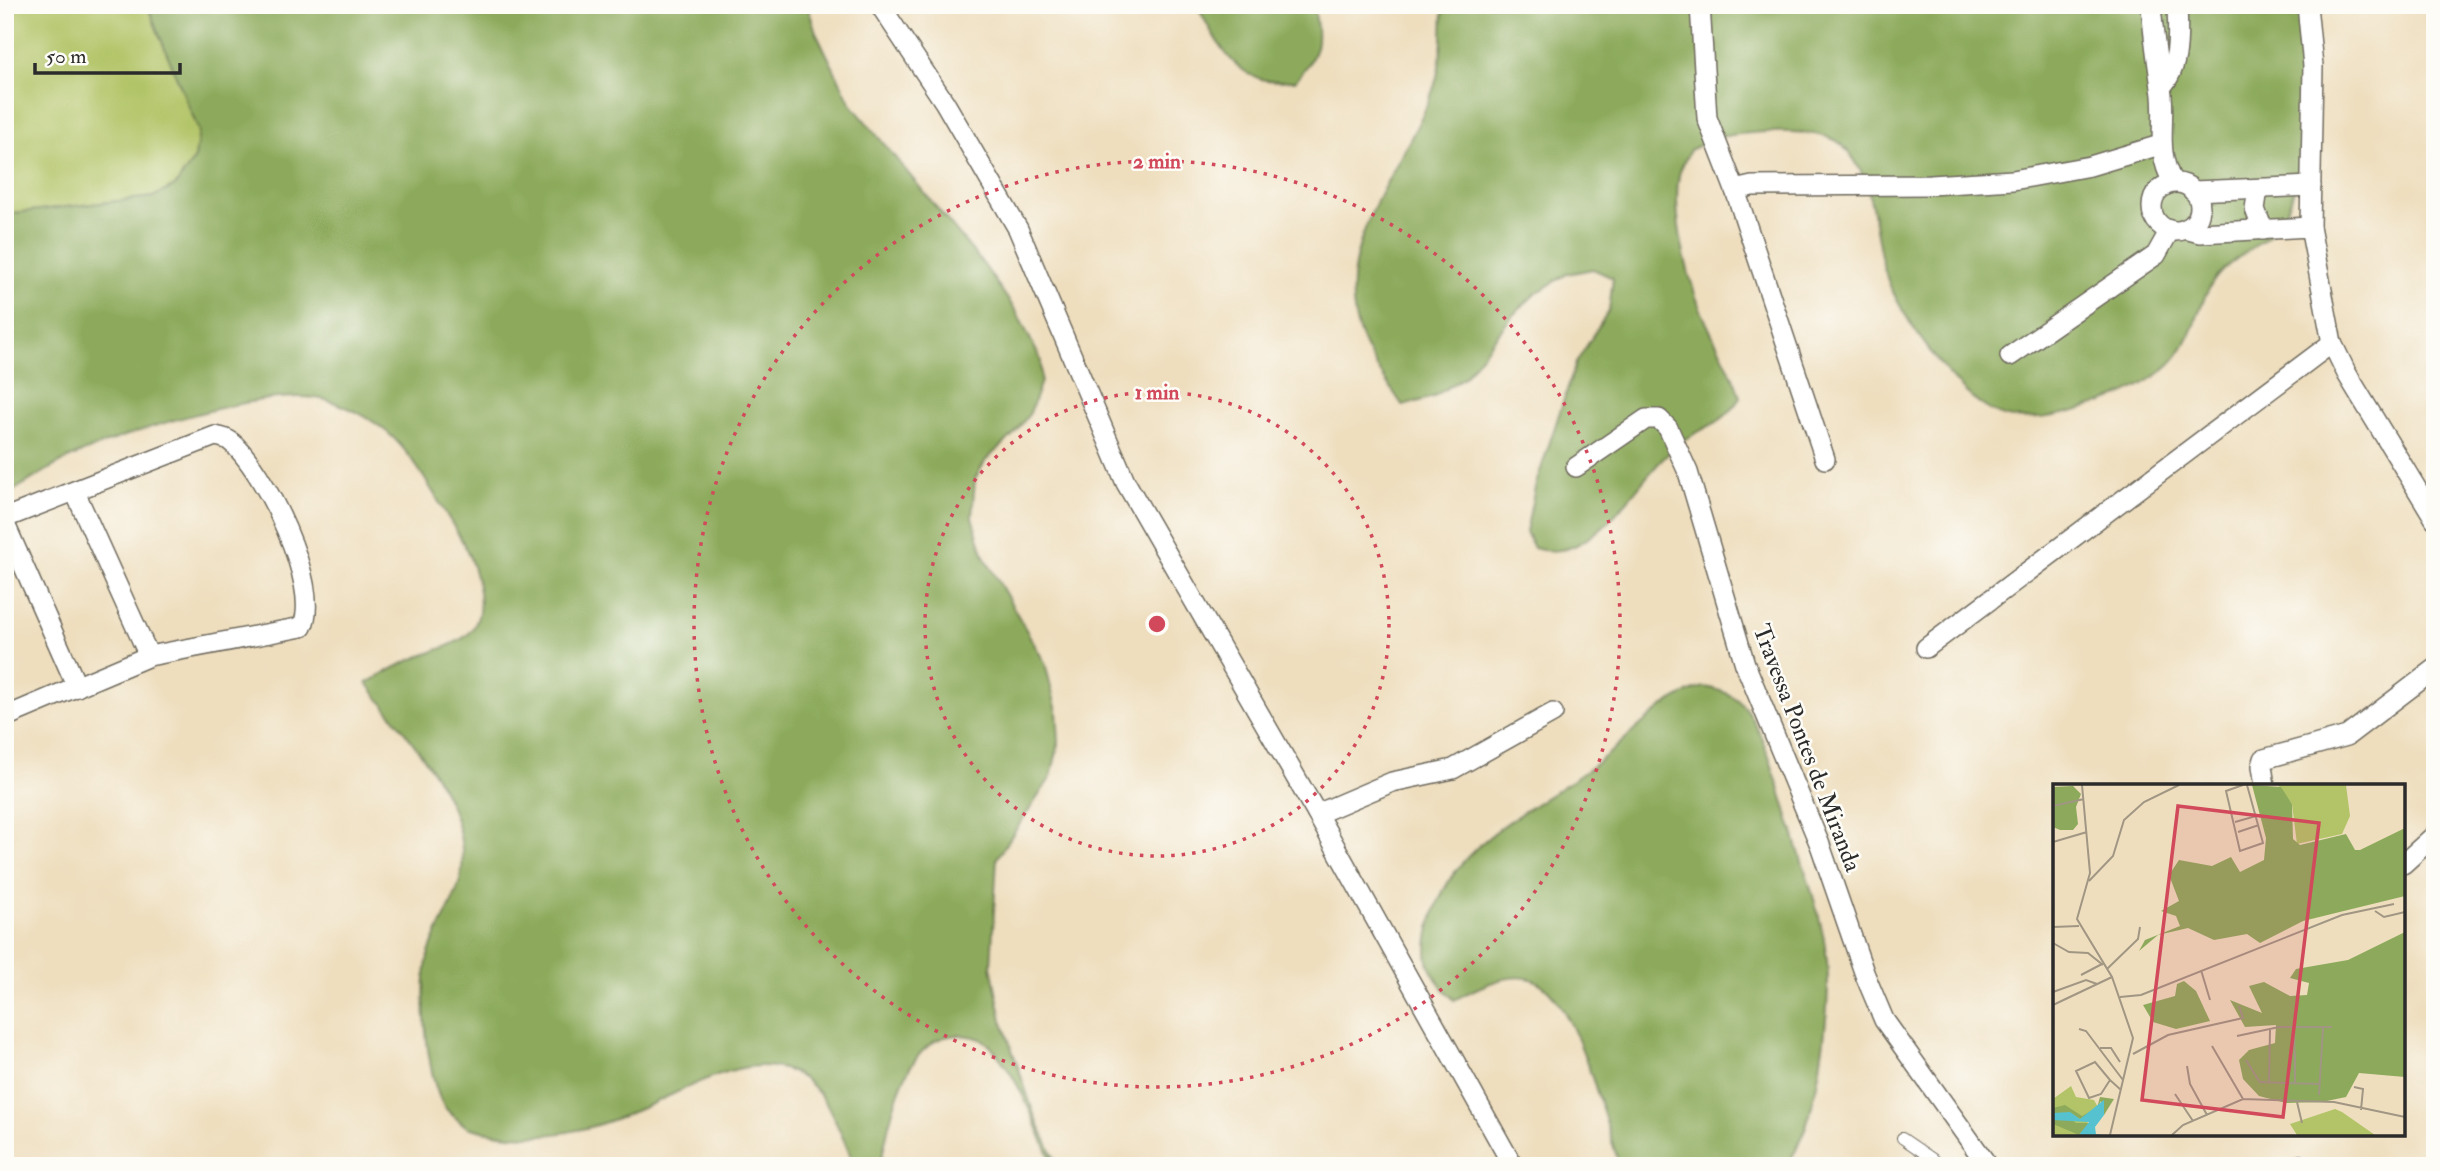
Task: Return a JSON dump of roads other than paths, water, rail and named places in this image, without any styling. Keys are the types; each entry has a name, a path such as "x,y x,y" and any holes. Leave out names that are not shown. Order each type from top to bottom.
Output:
{"street":[{"path":"880,5 945,103 1018,229 1126,483 1317,814 1513,1166"},
{"path":"1700,5 1707,118 1735,190 1825,459"},
{"path":"2151,5 2157,75 2161,87 2160,145 2164,168 2173,183 2193,191 2311,186"},
{"path":"2161,87 2171,77 2176,53 2177,5"},
{"path":"2307,5 2313,66 2310,227 2332,343 2347,374 2435,519"},
{"path":"1735,190 1752,186 1930,185 2013,180 2090,166 2160,145"},
{"path":"2173,183 2159,189 2152,202 2158,223 2178,230 2200,233 2310,227"},
{"path":"2258,189 2255,209 2263,230"},
{"path":"2010,356 2156,255 2178,230 2197,219 2199,212 2193,191"},
{"path":"1926,648 2332,343"},
{"name":"Travessa Pontes de Miranda","path":"1576,467 1646,419 1659,419 1668,428 1688,472 1745,664 1820,845 1884,1020 1988,1166"},
{"path":"5,518 215,436 228,439 247,459 278,511 303,578 309,615 302,627 149,656 5,717"},
{"path":"75,492 149,656"},
{"path":"5,524 76,687"},
{"path":"2264,784 2264,760 2347,736 2435,669"},
{"path":"1317,814 1392,782 1453,768 1553,713"},
{"path":"2405,862 2435,835"}],"lane":[{"path":"1902,1138 1943,1166"}]}
